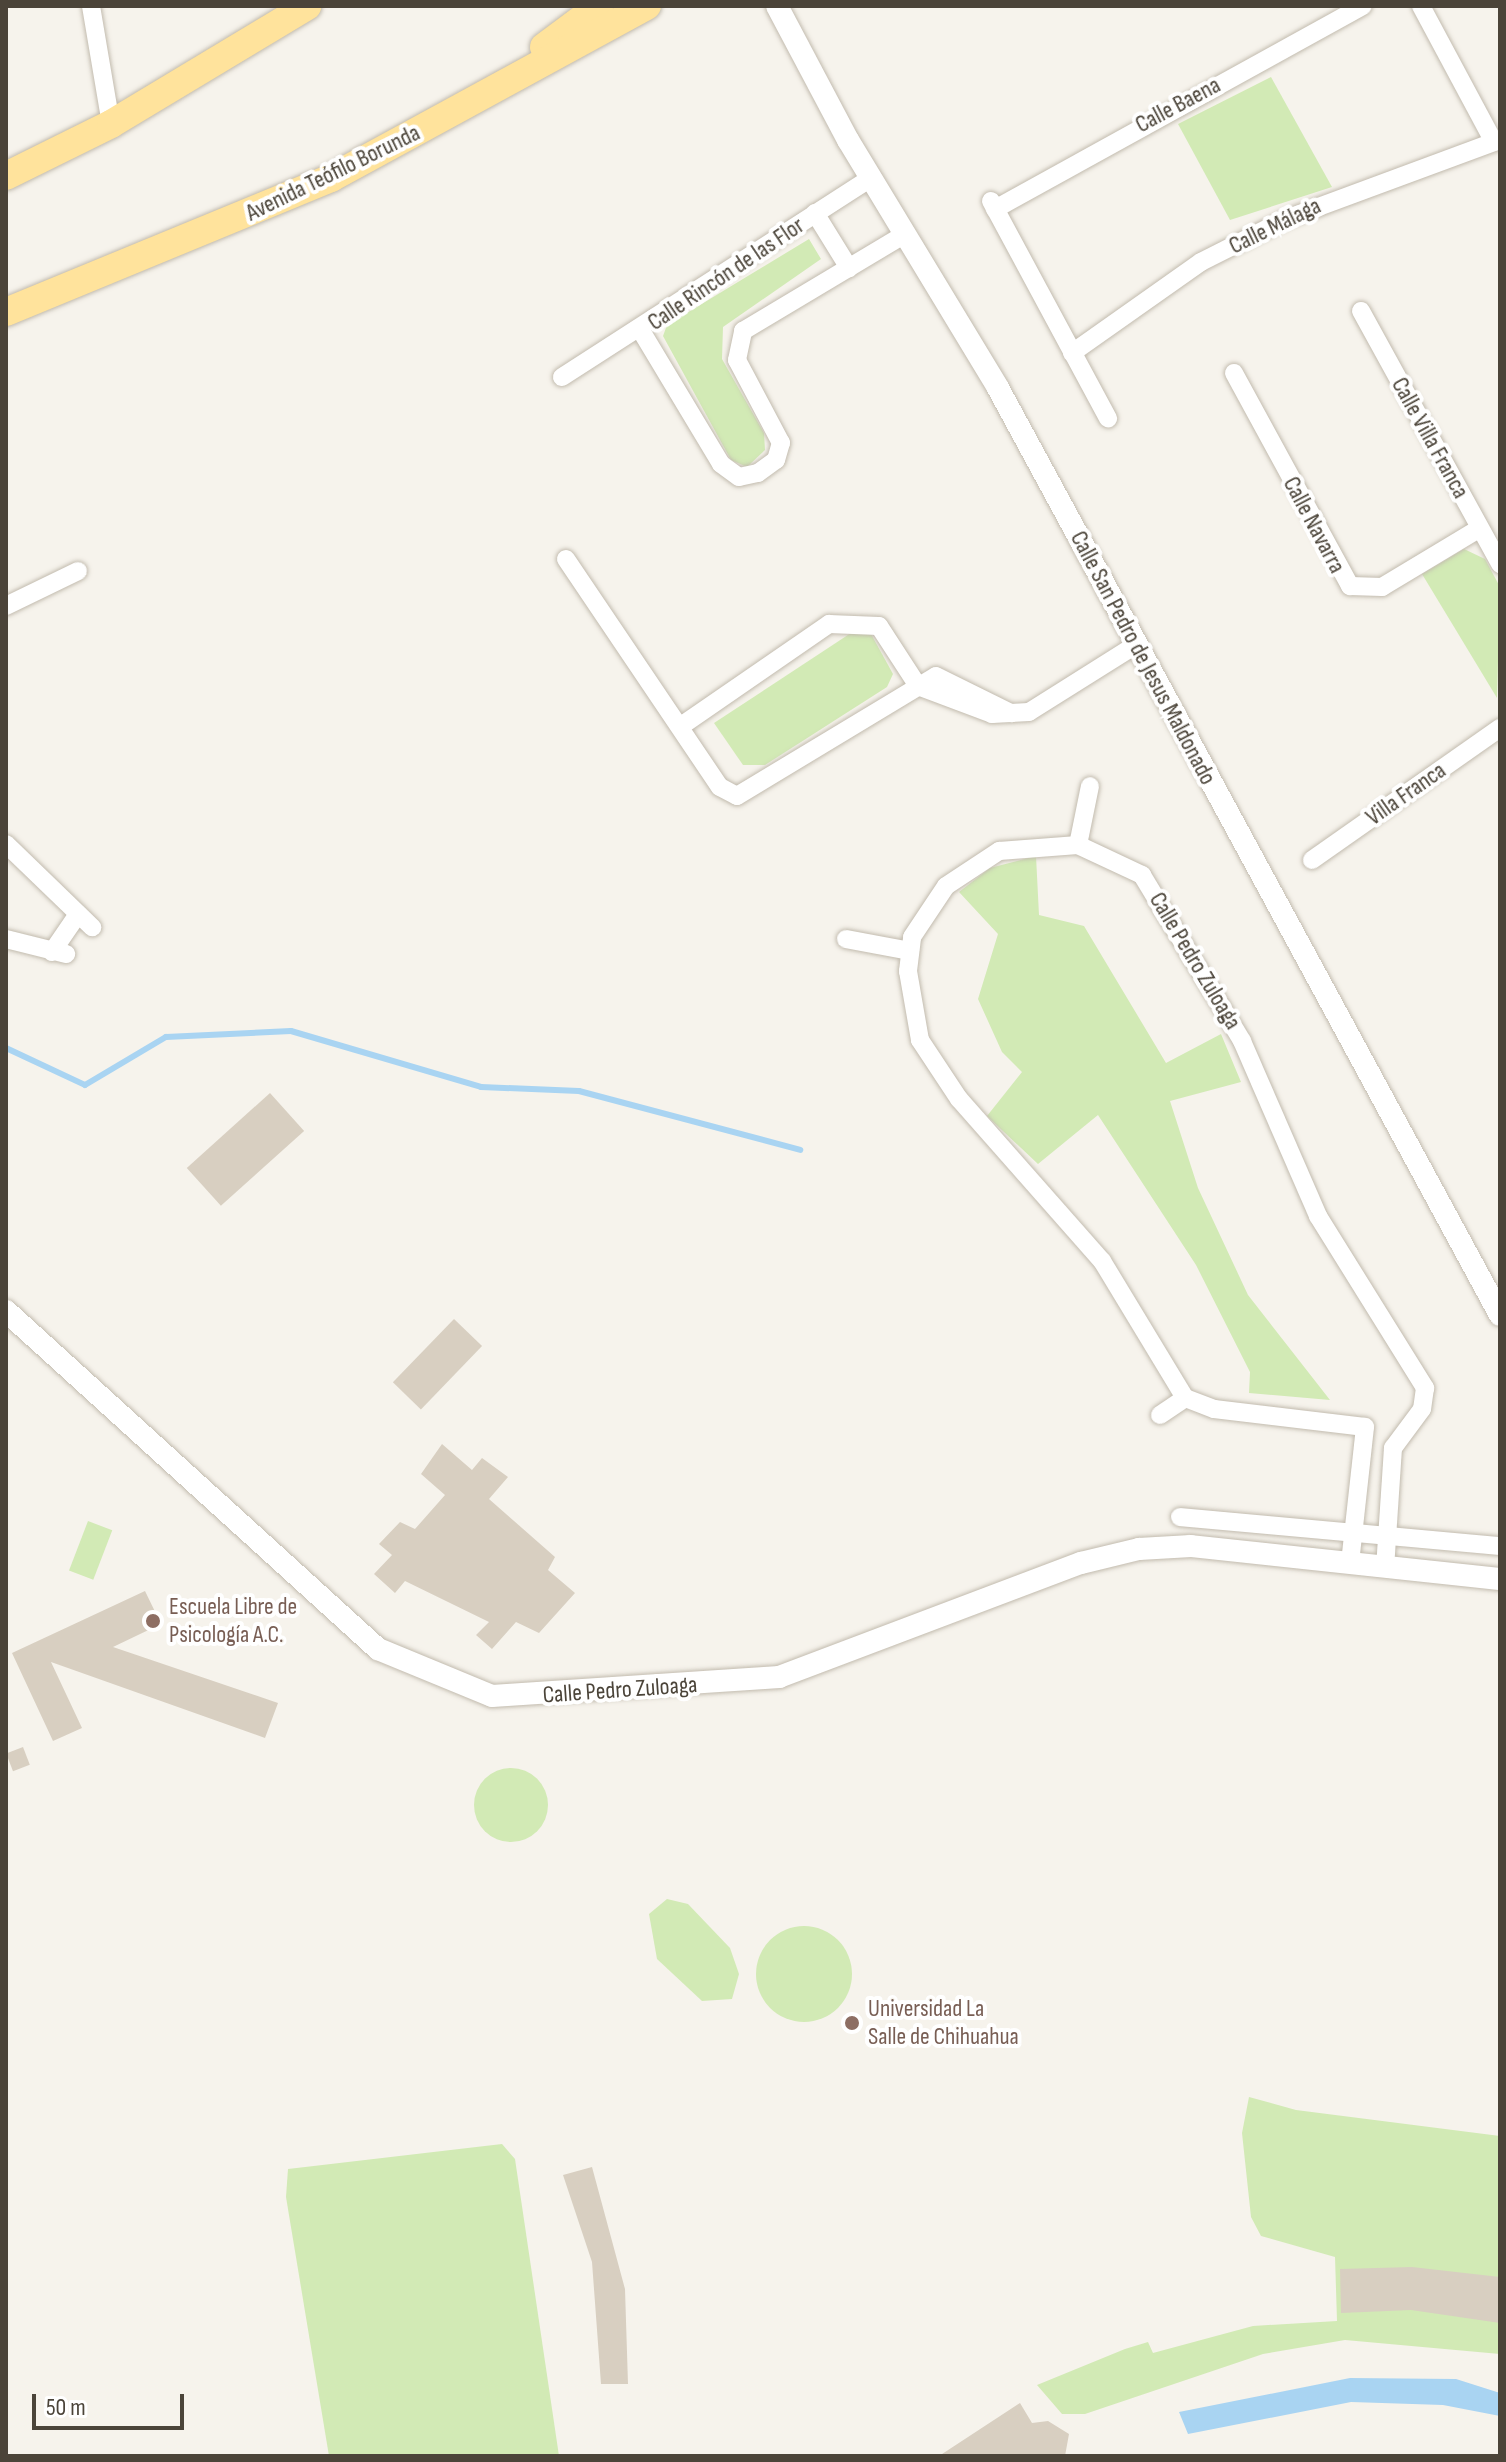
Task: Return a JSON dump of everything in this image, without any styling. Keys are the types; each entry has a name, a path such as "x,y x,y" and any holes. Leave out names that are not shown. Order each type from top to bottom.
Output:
{"main road":[{"path":"6,176 111,124 307,6"},
{"path":"468,107 599,6"},
{"name":"Avenida Teófilo Borunda","path":"6,312 331,178 468,107 647,6"}],"street":[{"path":"91,6 111,124"},
{"name":"Calle San Pedro de Jesus Maldonado","path":"777,6 871,178 1137,644 1500,1315"},
{"name":"Calle Baena","path":"1108,418 993,205 1363,6"},
{"path":"1421,6 1497,141"},
{"name":"Calle Málaga","path":"1072,353 1201,262 1286,219 1497,141"},
{"name":"Calle Rincón de las Flor","path":"871,178 640,329 721,464 739,477 758,473 776,460 781,443 737,360 739,337 905,234"},
{"path":"815,213 849,268"},
{"name":"Calle Villa Franca","path":"1361,311 1500,564"},
{"path":"562,377 640,329"},
{"name":"Calle Navarra","path":"1234,373 1350,586 1382,587 1480,528"},
{"path":"566,559 720,787 737,796 936,676 1011,713 1029,712 1137,644"},
{"path":"6,606 78,571"},
{"path":"681,726 829,624 879,626 918,686"},
{"name":"Villa Franca","path":"1312,860 1500,728"},
{"path":"1078,845 1090,786"},
{"path":"6,844 85,921 59,953 6,939"},
{"name":"Calle Pedro Zuloaga","path":"1185,1398 1102,1261 938,1071 914,1018 910,951 927,909 975,865 1031,845 1078,845 1121,862 1158,893 1242,1041 1324,1228 1377,1319 1417,1368 1425,1401 1393,1448 1385,1567"},
{"path":"846,939 910,951"},
{"name":"Calle Pedro Zuloaga","path":"6,1311 378,1649 492,1696 779,1677 1081,1563 1139,1549 1191,1546 1500,1579"},
{"path":"1160,1415 1185,1398 1214,1409 1365,1427 1350,1563"},
{"path":"1180,1517 1353,1536 1500,1546"}],"green space":[{"path":"1271,77 1332,187 1230,220 1178,124"},
{"path":"809,239 821,259 723,327 722,359 764,433 765,450 747,467 731,460 663,336 667,325"},
{"path":"1464,549 1485,559 1500,587 1497,698 1422,574"},
{"path":"857,629 871,634 893,674 887,687 765,765 743,765 714,723"},
{"path":"1036,856 1039,915 1084,926 1166,1063 1221,1034 1241,1082 1170,1101 1198,1188 1248,1295 1330,1400 1249,1393 1250,1372 1196,1265 1098,1115 1038,1164 987,1116 1022,1072 1002,1052 978,999 998,934 959,892 990,868"},
{"path":"88,1521 112,1530 93,1580 69,1570"},
{"path":"511,1768 532,1774 542,1784 548,1805 542,1826 532,1836 511,1842 490,1836 480,1826 474,1805 480,1784 490,1774"},
{"path":"667,1899 688,1904 730,1948 739,1974 732,1999 702,2001 657,1959 649,1914"},
{"path":"804,1926 822,1930 838,1940 848,1956 852,1974 848,1992 838,2008 822,2018 804,2022 786,2018 770,2008 760,1992 756,1974 760,1956 770,1940 786,1930"},
{"path":"1249,2097 1296,2110 1500,2136 1500,2354 1345,2340 1263,2354 1085,2414 1062,2414 1037,2385 1125,2349 1148,2342 1153,2353 1253,2326 1337,2321 1335,2257 1261,2236 1251,2217 1242,2133"},
{"path":"502,2144 515,2159 559,2456 329,2456 286,2197 288,2169"}],"water":[{"path":"1350,2378 1456,2379 1500,2393 1500,2416 1443,2405 1351,2402 1188,2434 1179,2412"}],"building":[{"path":"270,1093 304,1131 221,1206 187,1168"},
{"path":"454,1319 482,1346 421,1409 393,1382"},
{"path":"442,1444 472,1470 482,1458 508,1477 489,1499 555,1557 548,1570 575,1593 539,1633 516,1622 492,1649 476,1635 489,1622 405,1581 395,1593 374,1574 392,1555 379,1544 400,1522 415,1529 445,1495 421,1474"},
{"path":"145,1591 161,1624 113,1647 278,1703 265,1738 51,1662 82,1728 53,1741 12,1653"},
{"path":"23,1747 30,1765 13,1771 6,1753"},
{"path":"592,2167 625,2289 628,2384 601,2384 592,2262 563,2175"},
{"path":"1412,2267 1500,2277 1500,2323 1411,2310 1341,2313 1340,2269"},
{"path":"1020,2403 1032,2423 1048,2421 1069,2434 1065,2456 939,2456"}],"waterway":[{"path":"6,1048 85,1085 166,1037 291,1031 481,1087 579,1091 800,1150"}],"place":[{"name":"Escuela Libre de Psicología A.C.","path":"153,1621"},
{"name":"Universidad La Salle de Chihuahua","path":"852,2023"}]}
